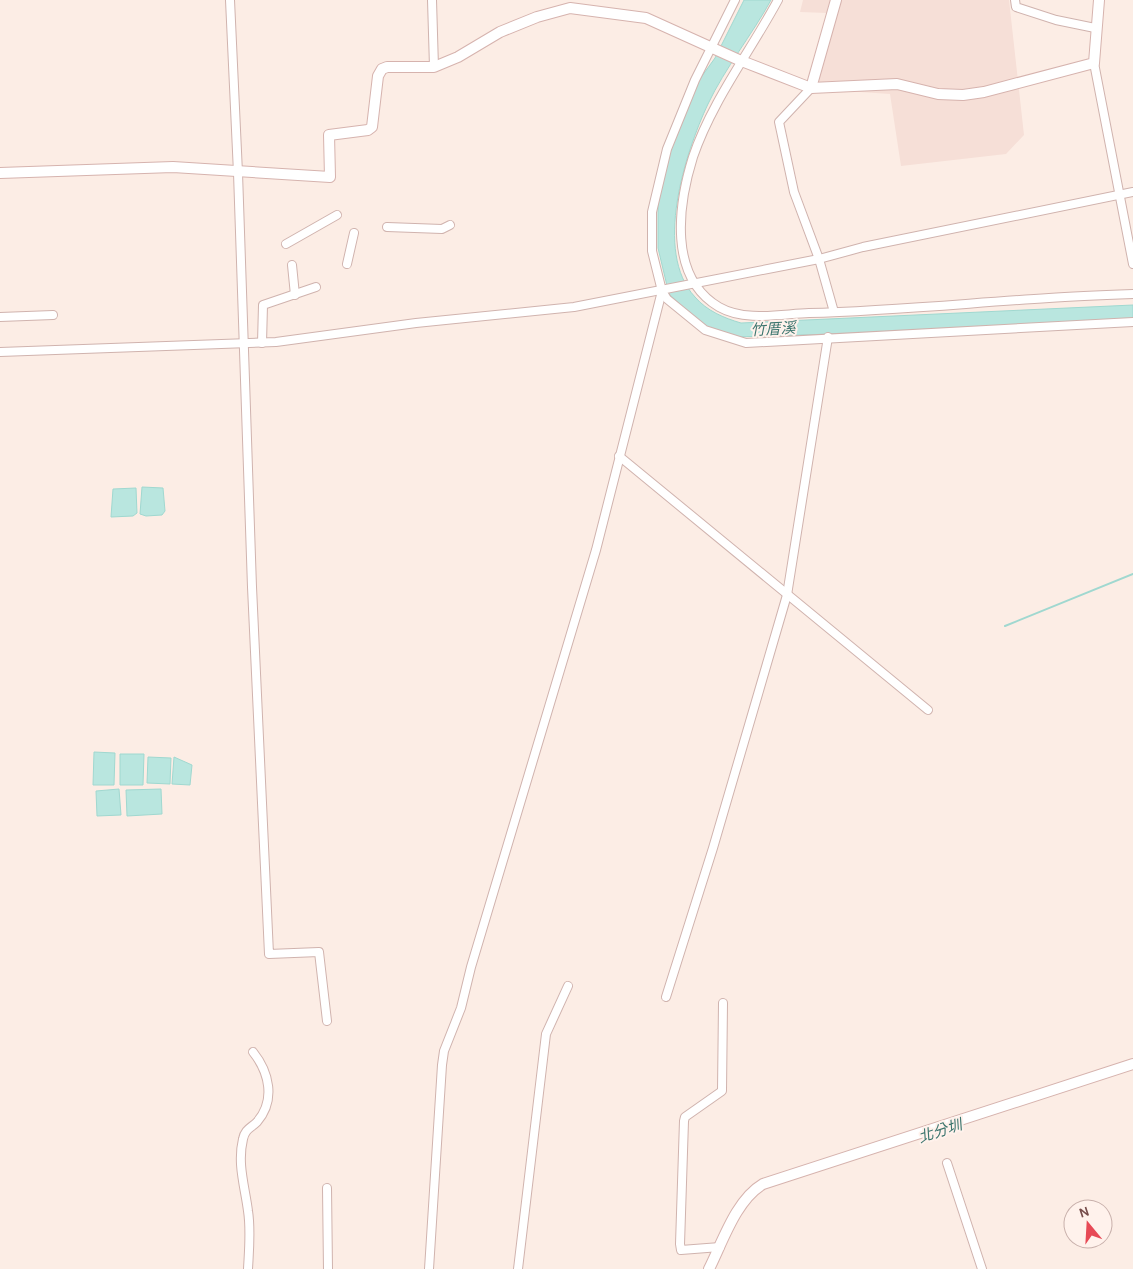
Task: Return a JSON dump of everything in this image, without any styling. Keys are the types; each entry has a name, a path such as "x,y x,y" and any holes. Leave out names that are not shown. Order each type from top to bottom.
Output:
{"street":[{"path":"230,0 238,173 252,587 269,954 319,952 327,1021"},
{"path":"432,0 434,67"},
{"path":"736,0 695,80 672,133 662,163 652,212 652,251 662,291 667,299 705,330 722,337 746,343 828,337 1133,322"},
{"path":"778,0 718,100 694,157 681,208 681,229 686,266 696,284 713,302 740,315 834,312 1133,294"},
{"path":"834,312 819,259 794,192 779,122 812,88 836,0"},
{"path":"1015,0 1016,7 1056,20 1095,28"},
{"path":"1099,0 1095,28 1094,64 1133,264"},
{"path":"0,173 148,167 330,177 329,135 368,130 372,127 378,76 382,69 387,67 434,67 458,57 500,32 564,9 646,18 741,61 812,88 896,84 938,94 963,95 984,92 1094,64"},
{"path":"0,352 262,343 416,323 574,307 819,259 863,247 1133,192"},
{"path":"286,244 337,215"},
{"path":"387,227 442,229 450,225"},
{"path":"347,264 354,233"},
{"path":"292,265 295,295"},
{"path":"262,343 263,305 316,287"},
{"path":"428,1269 444,1051 461,1008 471,967 596,550 662,291"},
{"path":"0,317 53,315"},
{"path":"666,997 713,848 787,595 828,337"},
{"path":"619,456 928,710"},
{"path":"518,1269 546,1034 568,986"},
{"path":"720,1247 681,1250 680,1244 684,1121 685,1117 722,1091 722,1002"},
{"path":"248,1269 249,1229 248,1211 242,1179 243,1140 245,1130 262,1116 269,1095 268,1078 262,1063 253,1052"},
{"path":"709,1269 740,1208 752,1190 763,1184 936,1132 1133,1064"},
{"path":"947,1163 982,1269"},
{"path":"327,1188 328,1269"}],"shaded area":[{"path":"803,0 1009,0 1024,135 1006,154 901,166 890,94 816,89 827,13 800,12"}],"water":[{"name":"竹厝溪","path":"744,0 771,0 722,77 708,104 690,148 677,202 676,255 683,278 695,297 705,306 722,316 741,323 1133,305 1133,321 939,331 734,337 705,328 669,294 658,248 658,205 666,155 694,87 715,58"},
{"path":"142,487 163,488 165,511 162,515 146,516 140,514"},
{"path":"136,488 137,513 133,516 111,517 113,489"},
{"path":"94,752 115,753 114,785 93,785"},
{"path":"120,754 144,754 143,785 120,785"},
{"path":"148,757 171,758 170,784 147,783"},
{"path":"174,757 192,765 190,785 172,784"},
{"path":"119,789 121,815 97,816 96,791"},
{"path":"161,789 162,814 127,816 126,790"}],"waterway":[{"path":"1005,626 1133,574"}],"water label":[{"name":"北分圳","path":"940,1131"}]}
